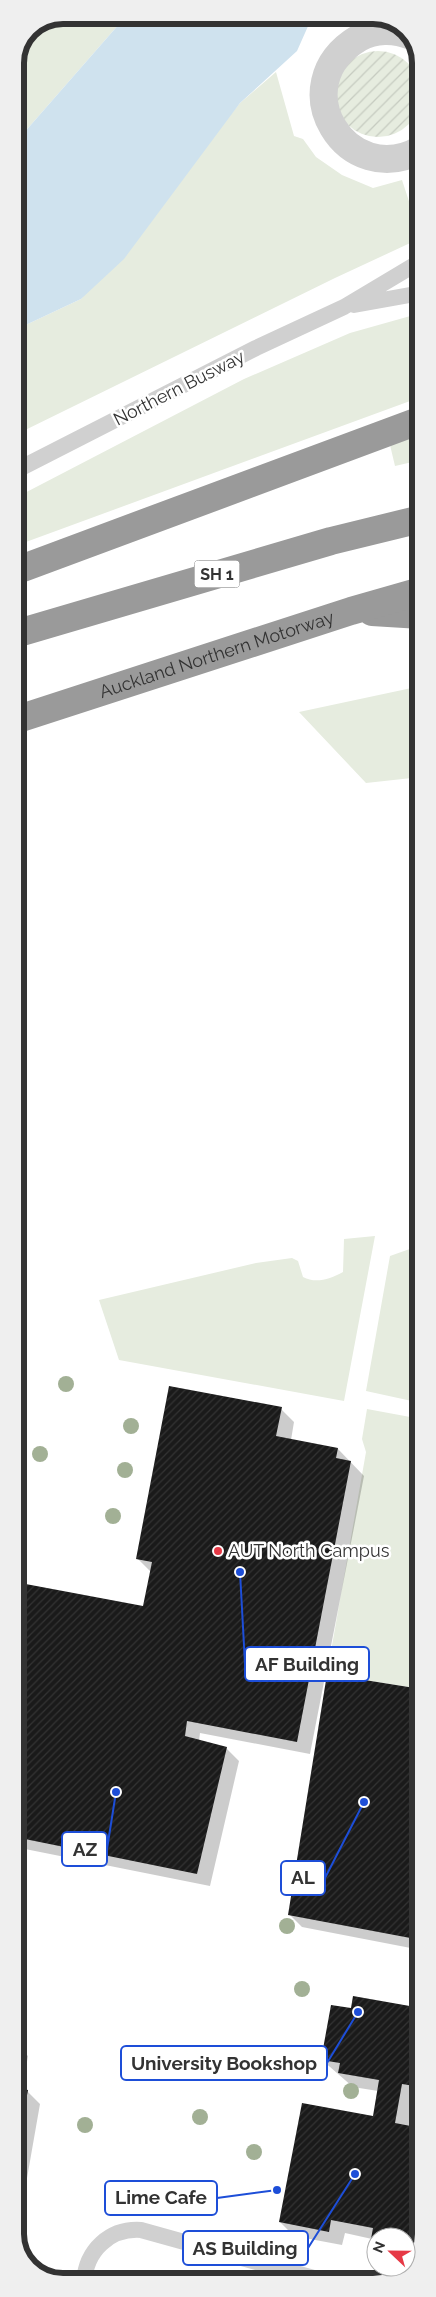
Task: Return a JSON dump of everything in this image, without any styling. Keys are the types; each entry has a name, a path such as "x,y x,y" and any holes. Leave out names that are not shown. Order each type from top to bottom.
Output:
{"highway":[{"path":"24,568 412,423"},
{"name":"SH 1","path":"24,631 331,541 412,521"},
{"name":"Auckland Northern Motorway","path":"24,717 351,610 412,593"},
{"path":"351,610 412,614"}],"street":[{"path":"397,32 361,25 331,64 324,84 324,106 332,127 345,144 365,155 386,159 412,157"}],"lane":[{"name":"Northern Busway","path":"24,466 256,348 344,307 412,266"},
{"name":"Northern Busway","path":"344,307 412,295"},
{"path":"86,2273 89,2264 102,2242 120,2231 131,2230 141,2230 296,2273"}],"shaded area":[{"path":"55,24 119,24 24,133 24,55 35,35"},
{"path":"378,51 395,54 412,68 412,120 402,130 386,136 370,136 354,130 342,118 336,102 336,86 342,70 354,58 361,54"},
{"path":"276,72 294,136 303,139 316,157 342,175 373,188 402,180 412,211 412,242 24,431 24,326 81,299 240,103"},
{"path":"412,316 412,400 24,543 24,493 244,379 350,333"},
{"path":"412,437 412,462 395,466 390,445"},
{"path":"412,688 412,778 366,783 299,712"},
{"path":"375,1236 344,1401 119,1360 99,1300 256,1263 292,1258 298,1261 303,1277 323,1280 343,1272 344,1239"},
{"path":"412,1248 412,1401 366,1391 390,1256"},
{"path":"367,1409 412,1417 412,1688 327,1674 366,1452 362,1439"}],"water":[{"path":"119,24 309,24 297,51 240,103 124,259 81,299 24,326 24,133"}],"building":[{"path":"169,1386 282,1407 276,1436 338,1448 336,1458 351,1461 297,1742 187,1721 185,1736 162,1730 227,1747 197,1874 24,1839 24,1584 143,1606 152,1562 136,1559"},
{"path":"327,1674 412,1688 412,1938 288,1915"},
{"path":"353,1996 412,2006 412,2086 402,2084 395,2123 412,2126 412,2227 368,2227 331,2220 329,2232 279,2222 302,2103 373,2116 379,2080 338,2073 340,2063 321,2060 331,2005 351,2008"},
{"path":"24,2089 28,2090 24,2111"}],"place":[{"name":"AUT North Campus","path":"218,1551"},
{"name":"AF Building","path":"240,1572"},
{"name":"AZ","path":"116,1792"},
{"name":"AL","path":"364,1802"},
{"name":"University Bookshop","path":"358,2012"},
{"name":"AS Building","path":"355,2174"},
{"name":"Lime Cafe","path":"277,2190"}]}
